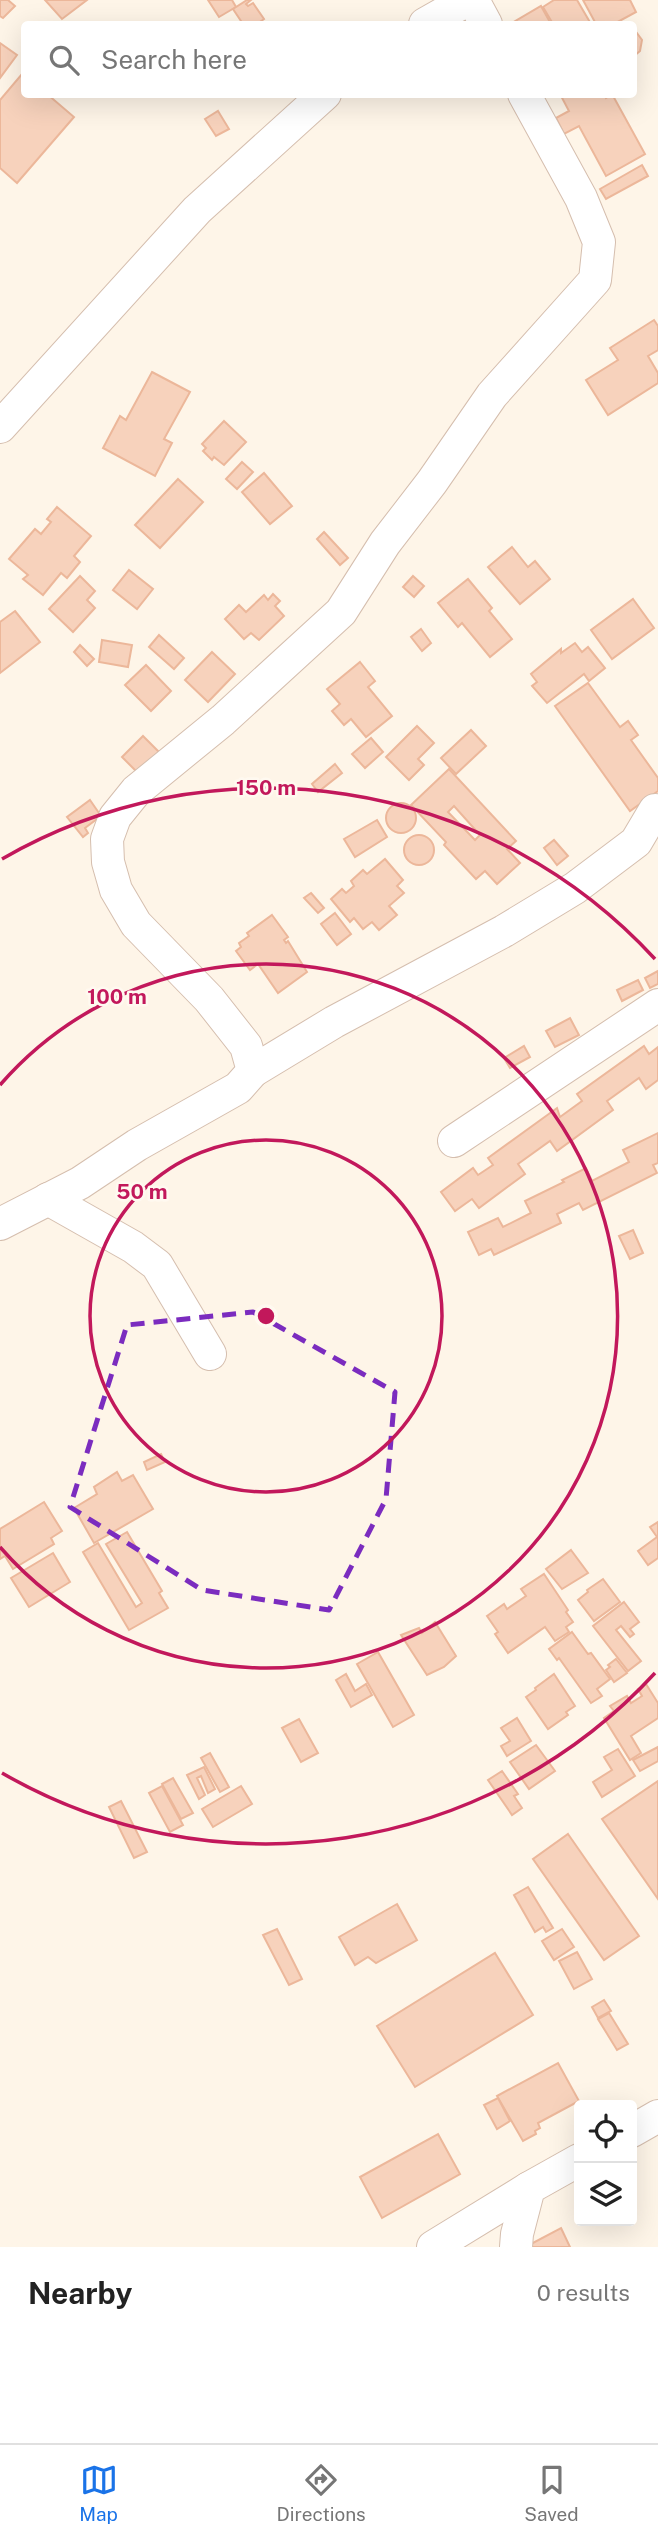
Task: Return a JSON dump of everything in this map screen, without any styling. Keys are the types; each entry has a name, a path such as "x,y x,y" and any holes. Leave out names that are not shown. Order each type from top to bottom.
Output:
{"street":[{"path":"430,21 467,0"},
{"path":"473,0 484,21"},
{"path":"0,427 197,210 321,98"},
{"path":"253,1071 246,1046 208,999 136,924 116,890 108,862 107,839 115,817 136,791 223,720 341,611 385,543 432,482 492,395 595,281 599,242 581,198 526,98"},
{"path":"0,1224 80,1183 137,1145 238,1088 253,1071 334,1022 504,931 575,888 636,842 655,810"},
{"path":"454,1141 658,1005"},
{"path":"48,1199 133,1247 157,1265 210,1354"},
{"path":"637,2128 658,2116"},
{"path":"432,2247 574,2163"},
{"path":"516,2247 529,2188"}],"highlighted area":[{"path":"253,1312 395,1392 386,1499 329,1610 202,1590 70,1507 127,1325"}],"building":[{"path":"0,0 8,0 15,6 3,18 0,16"},
{"path":"45,0 87,0 62,19"},
{"path":"208,0 232,0 236,7 219,17"},
{"path":"251,0 246,4 248,6 253,3 264,19 241,21 233,9"},
{"path":"554,0 577,0 589,21 551,21 543,7"},
{"path":"583,0 630,0 636,12 620,21 594,21"},
{"path":"541,6 549,21 515,21"},
{"path":"637,33 642,40 637,54"},
{"path":"0,43 17,55 0,78"},
{"path":"21,75 21,98 52,98 74,117 17,183 0,168 0,100"},
{"path":"562,98 614,98 645,154 606,176 579,126 564,134 556,118 569,111"},
{"path":"218,111 229,129 216,136 205,119"},
{"path":"642,165 648,176 606,199 600,189"},
{"path":"654,320 658,326 658,350 648,356 658,373 658,383 608,415 586,380 618,360 610,348"},
{"path":"152,372 190,392 164,439 172,443 155,476 103,448 120,416 126,420"},
{"path":"224,421 246,442 224,465 214,457 212,460 203,451 206,448 202,444"},
{"path":"242,462 253,472 237,489 226,479"},
{"path":"264,473 292,506 270,524 242,492"},
{"path":"178,479 203,502 160,548 135,525"},
{"path":"57,507 91,536 74,556 80,562 67,578 61,573 43,595 23,579 28,575 9,559 35,529 41,534 51,522 47,519"},
{"path":"324,532 348,558 340,565 317,539"},
{"path":"512,547 528,567 535,561 550,579 520,604 488,567"},
{"path":"129,570 153,589 137,609 113,590"},
{"path":"80,576 95,591 87,600 95,608 73,632 49,609"},
{"path":"413,576 424,586 414,597 403,587"},
{"path":"468,579 492,608 489,611 512,639 490,657 462,623 458,627 438,603"},
{"path":"273,594 280,601 275,606 284,616 259,640 251,633 244,639 225,619 239,605 246,612 264,595 268,600"},
{"path":"633,599 654,628 612,659 591,630"},
{"path":"15,611 40,642 0,673 0,622"},
{"path":"421,629 431,643 422,651 411,637"},
{"path":"159,635 184,658 174,669 149,647"},
{"path":"102,640 132,645 128,667 99,662"},
{"path":"575,643 582,652 588,647 605,668 589,681 584,674 547,703 532,686 537,682 531,674 561,649 561,653"},
{"path":"80,645 94,659 87,666 74,652"},
{"path":"212,652 235,674 208,702 185,680"},
{"path":"360,662 375,681 368,687 392,716 366,737 351,719 344,725 332,711 340,704 327,689"},
{"path":"146,665 171,691 151,711 125,685"},
{"path":"588,683 620,727 628,721 638,735 631,740 658,778 658,791 630,811 555,706"},
{"path":"417,726 434,743 418,759 424,765 409,780 386,757"},
{"path":"471,730 486,746 456,774 441,758"},
{"path":"143,736 161,754 140,775 122,757"},
{"path":"371,738 383,752 365,768 352,754"},
{"path":"335,764 342,773 318,792 312,784"},
{"path":"449,769 516,841 507,849 520,863 497,884 485,871 476,879 411,805","holes":["454,806 480,835 475,840 448,812"]},
{"path":"90,800 101,816 85,828 88,833 83,837 67,817"},
{"path":"401,803 412,807 416,818 412,829 401,833 390,829 386,818 390,807"},
{"path":"377,820 387,837 355,857 344,839"},
{"path":"419,835 430,839 434,850 430,861 419,865 408,861 404,850 408,839"},
{"path":"554,840 568,856 557,865 544,848"},
{"path":"385,859 403,880 397,886 404,893 389,906 397,915 379,930 372,922 363,929 354,918 350,922 331,899 342,889 346,893 354,886 351,881 363,870 367,874"},
{"path":"311,893 324,908 318,913 304,898"},
{"path":"335,913 351,934 337,945 321,924"},
{"path":"272,915 288,937 284,940 286,943 288,941 307,972 278,993 258,964 250,970 236,951 241,947 239,943 249,936 247,933"},
{"path":"658,971 658,984 650,988 645,978"},
{"path":"638,980 643,990 622,1001 617,990"},
{"path":"570,1018 579,1035 555,1047 546,1031"},
{"path":"524,1046 530,1057 510,1068 504,1058"},
{"path":"644,1046 649,1054 658,1047 658,1080 646,1089 639,1078 607,1101 613,1110 557,1151 550,1141 518,1164 525,1174 479,1208 472,1199 455,1211 441,1192 473,1168 478,1175 493,1165 488,1158 557,1108 560,1117 582,1101 577,1094"},
{"path":"658,1133 658,1163 653,1165 657,1173 583,1210 579,1203 557,1214 561,1223 494,1255 491,1249 479,1255 468,1232 498,1218 503,1227 531,1213 525,1201 586,1168 592,1181 629,1162 623,1150"},
{"path":"633,1230 643,1253 630,1259 619,1236"},
{"path":"161,1454 165,1462 147,1470 144,1462"},
{"path":"117,1472 122,1481 133,1475 153,1509 94,1543 74,1508 97,1494 94,1487"},
{"path":"44,1502 62,1531 51,1538 54,1544 13,1569 5,1556 0,1559 0,1529"},
{"path":"658,1522 658,1558 648,1565 638,1551 657,1537 650,1527"},
{"path":"127,1532 162,1591 159,1593 168,1608 129,1630 83,1552 98,1543 136,1607 142,1603 106,1544"},
{"path":"571,1550 588,1573 562,1589 546,1569"},
{"path":"53,1553 70,1582 29,1607 11,1578"},
{"path":"544,1574 568,1610 566,1612 573,1622 566,1627 569,1632 555,1641 545,1627 508,1653 487,1616 504,1604 507,1609 526,1596 521,1589"},
{"path":"603,1579 620,1602 594,1621 578,1600"},
{"path":"624,1602 639,1622 630,1629 634,1634 630,1637 621,1626 616,1630 641,1661 628,1671 593,1626"},
{"path":"435,1622 456,1656 444,1667 427,1675 401,1635 419,1628 422,1633"},
{"path":"572,1632 610,1679 597,1689 602,1696 591,1703 559,1658 557,1660 549,1649"},
{"path":"378,1652 414,1715 393,1727 357,1664"},
{"path":"616,1659 627,1673 614,1682 606,1670"},
{"path":"346,1674 355,1691 366,1684 372,1695 351,1707 336,1680"},
{"path":"554,1674 575,1706 566,1712 568,1715 548,1729 526,1697"},
{"path":"646,1684 658,1703 658,1718 631,1736 641,1753 630,1760 604,1718 614,1711 610,1706 627,1696 631,1703 642,1696 638,1689"},
{"path":"517,1718 531,1741 507,1756 501,1746 510,1741 501,1728"},
{"path":"299,1719 318,1753 301,1762 282,1728"},
{"path":"536,1745 555,1771 529,1789 510,1762"},
{"path":"658,1747 658,1761 640,1771 633,1760"},
{"path":"618,1749 635,1776 602,1797 593,1782 612,1770 604,1757"},
{"path":"210,1753 229,1787 220,1792 201,1758"},
{"path":"204,1767 215,1789 208,1793 201,1776 197,1778 205,1795 199,1799 187,1775"},
{"path":"502,1771 518,1794 514,1796 522,1808 512,1815 488,1780"},
{"path":"173,1778 193,1813 181,1819 162,1784"},
{"path":"658,1781 658,1899 602,1819"},
{"path":"162,1786 183,1825 170,1832 149,1793"},
{"path":"241,1786 252,1804 213,1827 202,1809"},
{"path":"121,1801 147,1852 134,1858 109,1807"},
{"path":"568,1834 639,1936 604,1960 533,1859"},
{"path":"528,1887 553,1928 546,1932 543,1927 535,1932 514,1895"},
{"path":"397,1904 417,1940 376,1963 368,1957 355,1965 339,1937"},
{"path":"277,1929 302,1979 289,1985 263,1935"},
{"path":"562,1929 574,1947 554,1960 542,1941"},
{"path":"577,1952 592,1979 574,1989 559,1961"},
{"path":"495,1953 533,2015 415,2087 377,2026"},
{"path":"604,2000 611,2011 598,2018 592,2007"},
{"path":"609,2013 628,2044 617,2050 598,2019"},
{"path":"558,2063 578,2100 574,2100 574,2104 538,2123 540,2128 535,2131 536,2134 523,2141 497,2096"},
{"path":"498,2098 510,2121 497,2129 484,2105"},
{"path":"438,2134 460,2174 382,2218 360,2177"},
{"path":"561,2228 570,2247 530,2247 529,2245"}]}
